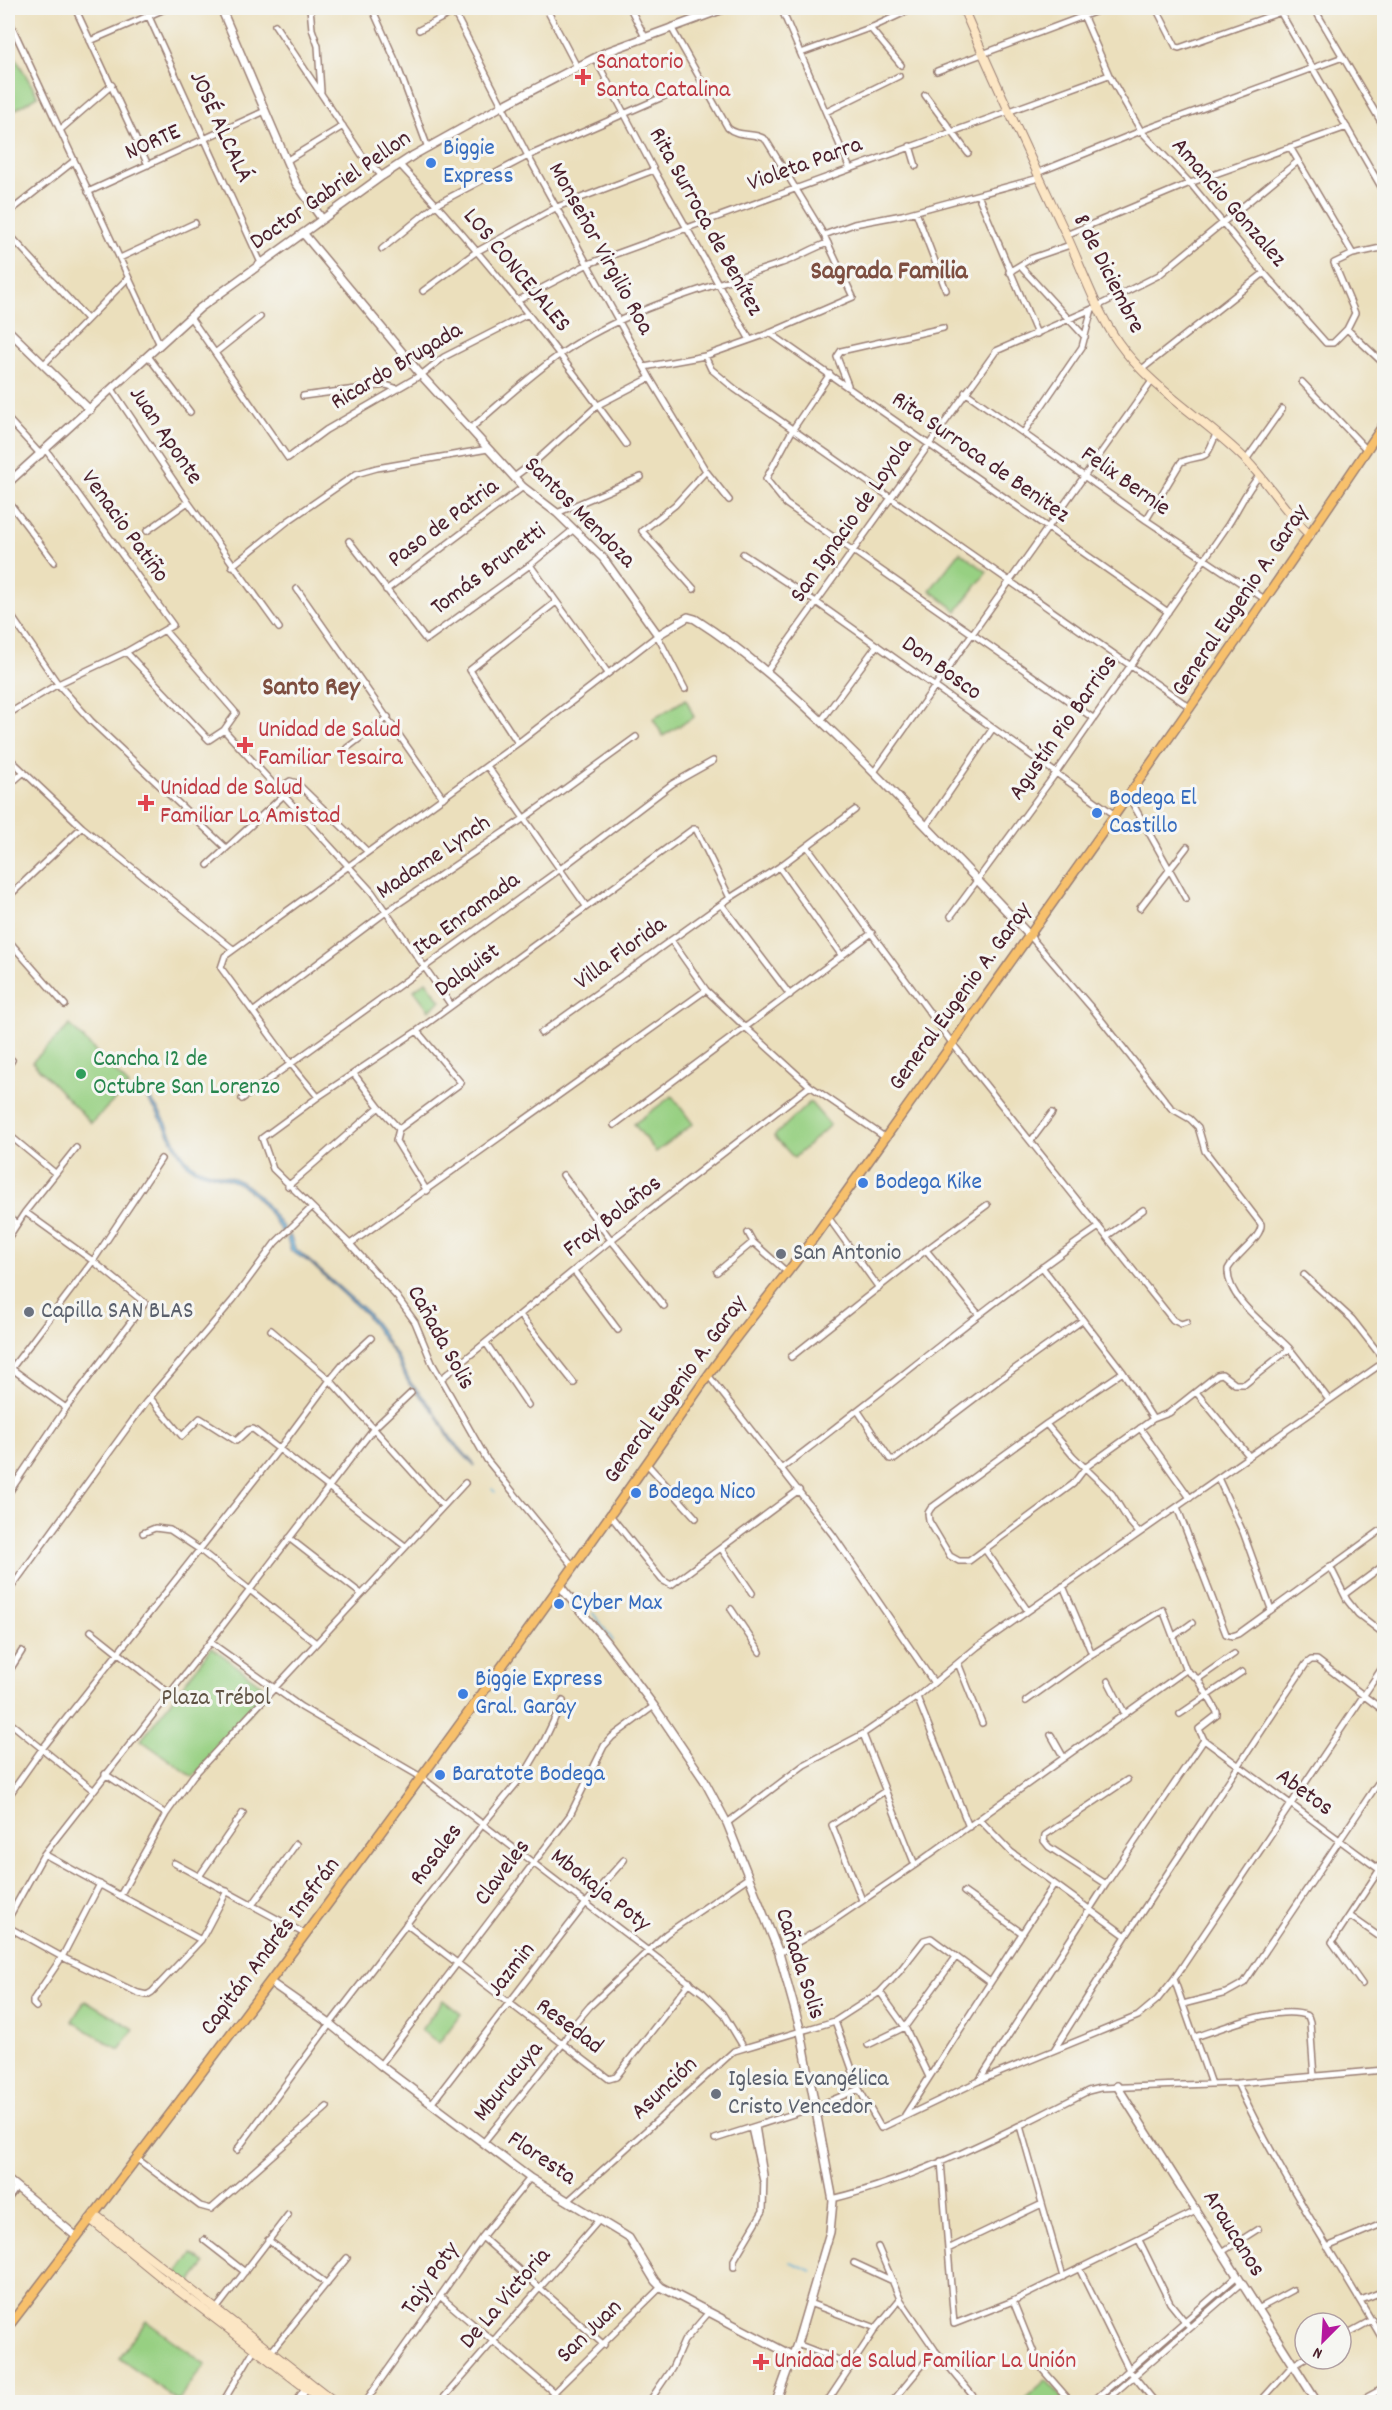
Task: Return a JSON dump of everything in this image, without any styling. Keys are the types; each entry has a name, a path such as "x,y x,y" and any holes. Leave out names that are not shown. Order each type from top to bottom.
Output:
{"main road":[{"name":"8 de Diciembre","path":"963,8 1066,235 1095,308 1116,340 1152,381 1246,460 1299,525 1310,535"},
{"name":"General Eugenio A. Garay","path":"560,1586 646,1463 667,1437 708,1375 788,1273 1129,797 1266,600 1384,424"},
{"name":"Capitán Andrés Insfrán","path":"8,2327 270,1982 560,1586"},
{"path":"92,2216 256,2346 308,2386 335,2403"},
{"path":"256,2346 271,2352 324,2403"}],"street":[{"path":"75,8 148,165"},
{"name":"JOSÉ ALCALÁ","path":"144,8 261,263"},
{"path":"90,41 167,8"},
{"path":"221,8 296,183 322,219"},
{"path":"310,8 312,29 318,46 321,93"},
{"path":"372,8 396,62 428,148"},
{"path":"419,30 453,9 461,8"},
{"path":"546,8 577,67"},
{"path":"630,8 645,37"},
{"name":"Doctor Gabriel Pellon","path":"8,483 44,453 190,317 382,176 502,106 595,58 726,8"},
{"path":"781,8 850,169"},
{"path":"801,53 870,28 914,8"},
{"name":"Amancio Gonzalez","path":"1080,8 1109,75 1141,131 1190,183 1264,273 1326,343 1333,343 1347,329"},
{"path":"937,70 1106,8"},
{"path":"1156,8 1176,47 1182,48 1280,10 1384,192"},
{"path":"1314,8 1384,128"},
{"name":"Monseñor Virgilio Roa","path":"453,9 528,156 650,378 706,471 729,501"},
{"path":"8,21 160,345"},
{"path":"275,25 362,155 382,176"},
{"path":"644,367 705,356 770,333 852,299 854,294 824,235 766,140 753,134 733,132 728,128 672,27"},
{"path":"870,28 901,65"},
{"path":"824,235 854,224 916,212 978,195 1038,175 1141,131 1343,57"},
{"name":"Rita Surroca de Benítez","path":"595,58 654,170 750,340"},
{"name":"Violeta Parra","path":"517,301 588,264 1109,75"},
{"path":"826,112 900,76"},
{"path":"60,130 112,85"},
{"path":"382,249 437,204 528,156 674,92"},
{"path":"925,95 968,153"},
{"name":"NORTE","path":"88,192 265,111"},
{"path":"286,161 343,126"},
{"path":"1066,235 1190,183 1347,127"},
{"path":"910,146 916,166"},
{"path":"1290,147 1353,254"},
{"path":"8,213 74,161"},
{"name":"San Ignacio de Loyola","path":"767,671 996,351 1070,321 1159,275 1298,162"},
{"name":"LOS CONCEJALES","path":"400,165 437,204 561,353 626,444"},
{"path":"423,291 476,252 557,207 654,170"},
{"path":"978,195 1037,334"},
{"path":"916,212 946,290"},
{"path":"120,258 195,223"},
{"path":"8,233 87,319"},
{"name":"Santos Mendoza","path":"303,233 421,375 488,449 523,487 574,529 618,577 658,635"},
{"name":"LOS CONCEJALES","path":"470,429 561,353 619,321 784,262 828,243"},
{"path":"1009,272 1032,258 1070,245"},
{"path":"1384,249 1353,254 1334,263 1355,313 1347,329 1384,364"},
{"path":"1020,266 1085,337"},
{"path":"1142,369 1264,273"},
{"path":"44,365 128,278"},
{"path":"1024,432 1082,347 1095,308"},
{"name":"Ricardo Brugada","path":"215,353 288,458 326,430 421,375 444,357 528,314"},
{"path":"190,317 215,353 260,317"},
{"path":"848,387 837,357 841,351 944,328"},
{"path":"8,330 90,410"},
{"name":"Rita Surroca de Benitez","path":"770,333 1168,612"},
{"path":"148,356 190,412"},
{"path":"705,356 707,363 718,376 1191,708"},
{"path":"830,374 792,429 766,479 786,504 1093,718"},
{"path":"514,477 537,460 598,405 650,378"},
{"path":"874,772 1152,381"},
{"path":"1302,382 1367,450"},
{"path":"303,396 386,385 398,388"},
{"name":"Juan Aponte","path":"112,389 232,566 279,628"},
{"name":"Felix Bernie","path":"965,392 1146,520 1266,600"},
{"path":"1246,460 1282,409"},
{"name":"Venacio Patiño","path":"8,419 44,453 173,625 165,631"},
{"path":"1146,520 1181,462 1204,458 1216,434"},
{"path":"232,566 288,520 356,474 377,468 488,449"},
{"path":"694,589 642,531 675,505 706,471"},
{"name":"Agustín Pio Barrios","path":"951,916 1056,773 1205,559 1241,505 1245,493 1260,475"},
{"path":"557,513 641,477"},
{"name":"Paso de Patria","path":"386,590 523,487"},
{"path":"8,501 54,562"},
{"path":"147,531 188,502"},
{"name":"Tomás Brunetti","path":"386,590 426,640 530,565 574,529"},
{"path":"349,542 386,590"},
{"name":"Don Bosco","path":"743,554 816,602 1116,815"},
{"path":"530,565 608,673"},
{"path":"297,589 443,798"},
{"path":"518,743 469,671 556,602"},
{"path":"8,611 58,684 91,721 226,848"},
{"path":"318,1097 221,968 225,956 487,766 658,635 683,619 691,618 736,646 767,671 927,825 1030,936 1095,1012 1171,1108 1190,1119 1198,1127 1205,1152 1261,1224 1262,1230 1258,1236 1231,1263 1227,1275 1230,1285 1242,1302 1289,1348 1329,1400"},
{"path":"8,714 58,684 165,631 236,713 224,729 209,740 206,739 126,652"},
{"path":"658,635 685,689"},
{"path":"821,721 877,645"},
{"path":"347,747 388,717"},
{"path":"927,825 993,728"},
{"path":"224,729 349,865 386,912 451,1005"},
{"name":"Madame Lynch","path":"254,1011 386,912 523,819 636,737"},
{"path":"8,757 82,827 233,949"},
{"name":"Ita Enramada","path":"242,1099 560,870 672,784 713,761"},
{"path":"487,766 586,906"},
{"path":"8,786 24,772"},
{"path":"279,788 290,781 297,783 368,852"},
{"path":"208,865 285,794"},
{"path":"1129,797 1186,899"},
{"name":"Villa Florida","path":"541,1033 730,898 779,867 855,810"},
{"path":"8,897 82,827"},
{"name":"Dalquist","path":"262,1138 318,1097 417,1031 693,829 696,829 730,898"},
{"path":"807,846 952,1043 1173,1320 1181,1324 1187,1322"},
{"path":"1140,908 1187,847"},
{"path":"779,867 842,956"},
{"path":"722,904 790,995"},
{"path":"614,1125 872,933"},
{"path":"8,940 65,1005"},
{"path":"670,940 706,990 746,1028 810,1086 884,1136"},
{"path":"350,1244 706,990"},
{"path":"417,1031 460,1083 399,1129 396,1140 427,1191"},
{"path":"8,1066 12,1060"},
{"path":"354,1074 399,1129"},
{"name":"Fray Bolaños","path":"441,1380 611,1240 810,1086"},
{"path":"288,1186 379,1107"},
{"path":"1031,1141 1052,1113"},
{"path":"8,1134 55,1173"},
{"name":"Cañada Solis","path":"262,1138 273,1169 384,1280 415,1322 441,1380 487,1460 574,1567"},
{"path":"8,1238 25,1212 76,1148"},
{"path":"66,1408 9,1369 93,1261 161,1159"},
{"path":"564,1175 611,1240 664,1306"},
{"path":"791,1357 926,1250 987,1205"},
{"path":"8,1592 129,1424 233,1300 266,1255 311,1208"},
{"path":"1107,1236 1143,1210"},
{"path":"8,1494 66,1408 145,1302 25,1212"},
{"path":"8,1217 17,1224"},
{"path":"828,1217 879,1288"},
{"path":"781,1469 1042,1267 1099,1227"},
{"path":"748,1233 753,1242 788,1273"},
{"path":"717,1272 753,1242"},
{"path":"926,1250 979,1315"},
{"path":"1042,1267 1123,1372 1153,1419"},
{"path":"574,1271 618,1330"},
{"path":"727,1823 804,1765 863,1734 917,1697 1028,1611 1384,1361 1352,1319 1304,1275"},
{"path":"520,1315 574,1383"},
{"path":"858,1411 890,1459 895,1460 999,1380 1083,1320"},
{"path":"271,1330 330,1380 442,1506"},
{"path":"8,1797 42,1749 120,1653 330,1380 344,1363 371,1338"},
{"path":"486,1343 528,1405"},
{"path":"1123,1372 1046,1424 935,1505 928,1513 929,1521 950,1556 959,1561 969,1562 986,1551 1073,1484 1086,1467 1153,1419 1169,1413 1219,1373 1235,1384 1245,1384 1289,1348"},
{"path":"708,1375 833,1535 934,1683"},
{"path":"1196,1392 1249,1456"},
{"path":"8,1920 44,1854 105,1774 210,1642 374,1428 411,1393"},
{"path":"151,1399 180,1436 185,1435 200,1418 236,1441 248,1430 254,1429 405,1546"},
{"path":"1046,1424 1073,1456 1112,1494 1139,1533"},
{"path":"1140,1428 1190,1498"},
{"path":"646,1463 696,1518"},
{"path":"1218,1478 1243,1533 1271,1609"},
{"path":"121,1894 166,1814 193,1776 360,1593 465,1483"},
{"path":"609,1515 667,1584 673,1584 799,1490"},
{"path":"1177,1507 1226,1634 1232,1636 1238,1634 1384,1528"},
{"path":"143,1533 155,1528 165,1528 200,1550 316,1642"},
{"path":"289,1538 360,1593"},
{"path":"721,1548 752,1593"},
{"path":"986,1551 1028,1611"},
{"path":"1346,1594 1384,1565"},
{"path":"1330,1566 1347,1600 1358,1614 1384,1634"},
{"name":"Cañada Solis","path":"560,1586 607,1643 654,1706 704,1780 727,1823 779,1953 801,2032 832,2199 830,2232 797,2344 776,2403"},
{"path":"1063,1586 1092,1653"},
{"path":"731,1609 760,1652"},
{"path":"979,2081 1106,1884 1204,1740 1199,1729 1217,1714 1198,1679 1186,1670 1164,1611 1161,1609 1092,1653 1026,1701"},
{"path":"1174,1636 1192,1623"},
{"path":"91,1631 169,1693"},
{"name":"Mbokaja Poty","path":"210,1642 273,1688 421,1777 483,1824 690,1982 723,2013 744,2048"},
{"path":"8,1673 22,1651"},
{"path":"1198,1679 1234,1654"},
{"path":"1053,2051 1126,1936 1306,1664 1311,1660 1317,1660 1384,1711"},
{"path":"958,1663 982,1723"},
{"path":"835,2021 859,2089 881,2128 979,2081 1138,2016 1157,2000 1174,1979 1384,1665"},
{"path":"779,1953 824,1927 915,1865 1186,1670"},
{"path":"1180,1714 1242,1672"},
{"path":"1108,1681 1125,1714"},
{"path":"917,1697 969,1827"},
{"name":"Rosales","path":"237,2150 406,1924 529,1768 563,1701"},
{"name":"Claveles","path":"380,2065 570,1815 604,1746 612,1737 654,1706"},
{"path":"8,1721 93,1790"},
{"path":"863,1734 915,1865"},
{"path":"1051,1735 1064,1758"},
{"name":"Abetos","path":"1204,1740 1382,1871"},
{"path":"105,1774 166,1814"},
{"path":"1183,2004 1226,1993 1244,1983 1384,1774"},
{"path":"1106,1884 1048,1847 1044,1841 1044,1835 1127,1780"},
{"path":"862,1900 832,1825 885,1791"},
{"path":"200,1875 243,1813"},
{"path":"979,1820 1011,1852 1126,1936"},
{"path":"253,1904 296,1844"},
{"path":"44,1854 121,1894 201,1940"},
{"name":"Jazmin","path":"431,2103 586,1903 624,1860"},
{"path":"174,1863 200,1875 305,1934"},
{"path":"1362,1984 1332,1942 1382,1871"},
{"name":"Mburucuya","path":"483,2144 562,2045 585,2012 666,1934 749,1877"},
{"path":"36,2007 33,2000 62,1957 100,1884"},
{"path":"903,2117 1054,1884"},
{"path":"8,1927 62,1957 138,1994 147,1995 201,1940 227,1891"},
{"path":"964,1892 1022,1933"},
{"path":"1350,1916 1384,1940"},
{"name":"Resedad","path":"406,1924 605,2078 616,2078 690,1982"},
{"name":"Asunción","path":"568,2201 725,2058 744,2048 835,2021 880,1992 924,1940 931,1938 956,1957"},
{"path":"868,2045 905,2027 956,1957 990,1982"},
{"path":"1174,1979 1211,2084"},
{"name":"Floresta","path":"270,1982 330,2024 380,2065 530,2178 629,2238 655,2281 662,2288 793,2356"},
{"path":"880,1992 905,2027 929,2077"},
{"path":"1195,2037 1288,2012 1308,2016 1314,2077"},
{"path":"832,2199 887,2184 1020,2126 1088,2091 1117,2086 1237,2083 1384,2070"},
{"path":"1237,2083 1288,2183 1361,2300 1384,2342"},
{"name":"Araucanos","path":"1117,2086 1293,2365"},
{"path":"715,2139 815,2107 859,2089"},
{"path":"136,2158 200,2206 211,2209 327,2107"},
{"path":"1020,2126 1063,2277"},
{"path":"734,2267 734,2260 765,2206 753,2127"},
{"path":"941,2160 954,2325 1013,2301 1196,2211"},
{"name":"Tajy Poty","path":"365,2403 482,2237 530,2178"},
{"path":"8,2180 77,2237"},
{"path":"8,2199 17,2187"},
{"path":"948,2249 1042,2204"},
{"path":"214,2313 288,2215"},
{"name":"De La Victoria","path":"440,2403 599,2220"},
{"path":"1328,2247 1384,2223"},
{"path":"1222,2252 1258,2229"},
{"path":"482,2237 604,2345"},
{"path":"204,2240 245,2272"},
{"path":"268,2240 327,2284"},
{"path":"1139,2240 1170,2303 1190,2328"},
{"path":"878,2247 900,2299 935,2350 976,2402"},
{"path":"271,2352 347,2258"},
{"path":"854,2263 894,2283"},
{"path":"1079,2268 1130,2370 1155,2403"},
{"path":"1092,2403 1185,2322 1239,2279"},
{"path":"1104,2403 1190,2328 1239,2279"},
{"name":"San Juan","path":"544,2403 662,2288"},
{"path":"1258,2309 1293,2289"},
{"path":"1361,2300 1384,2291"},
{"path":"441,2296 565,2403"},
{"path":"827,2403 876,2328 900,2299"},
{"path":"1013,2301 1043,2370 1071,2403"},
{"path":"809,2303 876,2328"},
{"path":"649,2403 672,2368 684,2341 709,2312"},
{"path":"1353,2330 1372,2320"},
{"path":"797,2344 852,2365"},
{"path":"223,2403 256,2346"},
{"path":"892,2403 935,2350"},
{"path":"1260,2403 1293,2365"},
{"name":"Araucanos","path":"1297,2371 1317,2403"},
{"path":"297,2403 308,2386"},
{"path":"1358,2403 1384,2388"}],"green space":[{"path":"8,45 38,96 8,114"},
{"path":"960,552 987,572 957,611 930,590"},
{"path":"686,699 694,717 663,736 653,719"},
{"path":"426,981 441,1001 429,1010 414,990"},
{"name":"Cancha 12 de Octubre San Lorenzo","path":"70,1025 129,1086 91,1123 32,1062"},
{"path":"672,1096 693,1124 656,1152 634,1124"},
{"path":"810,1102 830,1125 794,1158 774,1136"},
{"name":"Plaza Trébol","path":"212,1647 269,1691 193,1777 141,1740"},
{"path":"85,2000 134,2029 119,2050 72,2021"},
{"path":"443,2000 461,2014 439,2043 421,2030"},
{"path":"192,2254 205,2264 190,2284 177,2274"},
{"path":"146,2321 205,2364 178,2401 119,2358"},
{"path":"1046,2380 1064,2399 1061,2402 1021,2402"}],"water":[{"path":"139,1084 163,1117 188,1161 207,1171 233,1178 249,1187 285,1230 282,1233 262,1204 249,1191 229,1180 197,1170 187,1164 158,1115 136,1086"},
{"path":"290,1235 295,1248 367,1312 396,1354 411,1383 432,1407 451,1438 474,1466 450,1440 436,1414 409,1384 394,1355 366,1315 309,1262 291,1251 287,1239"}],"waterway":[{"path":"492,1489 495,1492"},
{"path":"593,1613 613,1641"},
{"path":"741,1842 747,1860"},
{"path":"822,2122 827,2147"},
{"path":"791,2262 812,2271"}],"place":[{"name":"Sanatorio Santa Catalina","path":"583,77"},
{"name":"Biggie Express","path":"431,163"},
{"name":"Unidad de Salud Familiar Tesaira","path":"245,745"},
{"name":"Unidad de Salud Familiar La Amistad","path":"146,803"},
{"name":"Bodega El Castillo","path":"1097,813"},
{"name":"Cancha 12 de Octubre San Lorenzo","path":"81,1074"},
{"name":"Bodega Kike","path":"863,1183"},
{"name":"San Antonio","path":"781,1254"},
{"name":"Capilla SAN BLAS","path":"29,1312"},
{"name":"Bodega Nico","path":"636,1493"},
{"name":"Cyber Max","path":"559,1604"},
{"name":"Biggie Express Gral. Garay","path":"463,1694"},
{"name":"Baratote Bodega","path":"440,1775"},
{"name":"Iglesia Evangélica Cristo Vencedor","path":"716,2094"},
{"name":"Unidad de Salud Familiar La Unión","path":"761,2362"}],"district":[{"name":"Sagrada Familia","path":"889,272"},
{"name":"Santo Rey","path":"311,688"}]}
